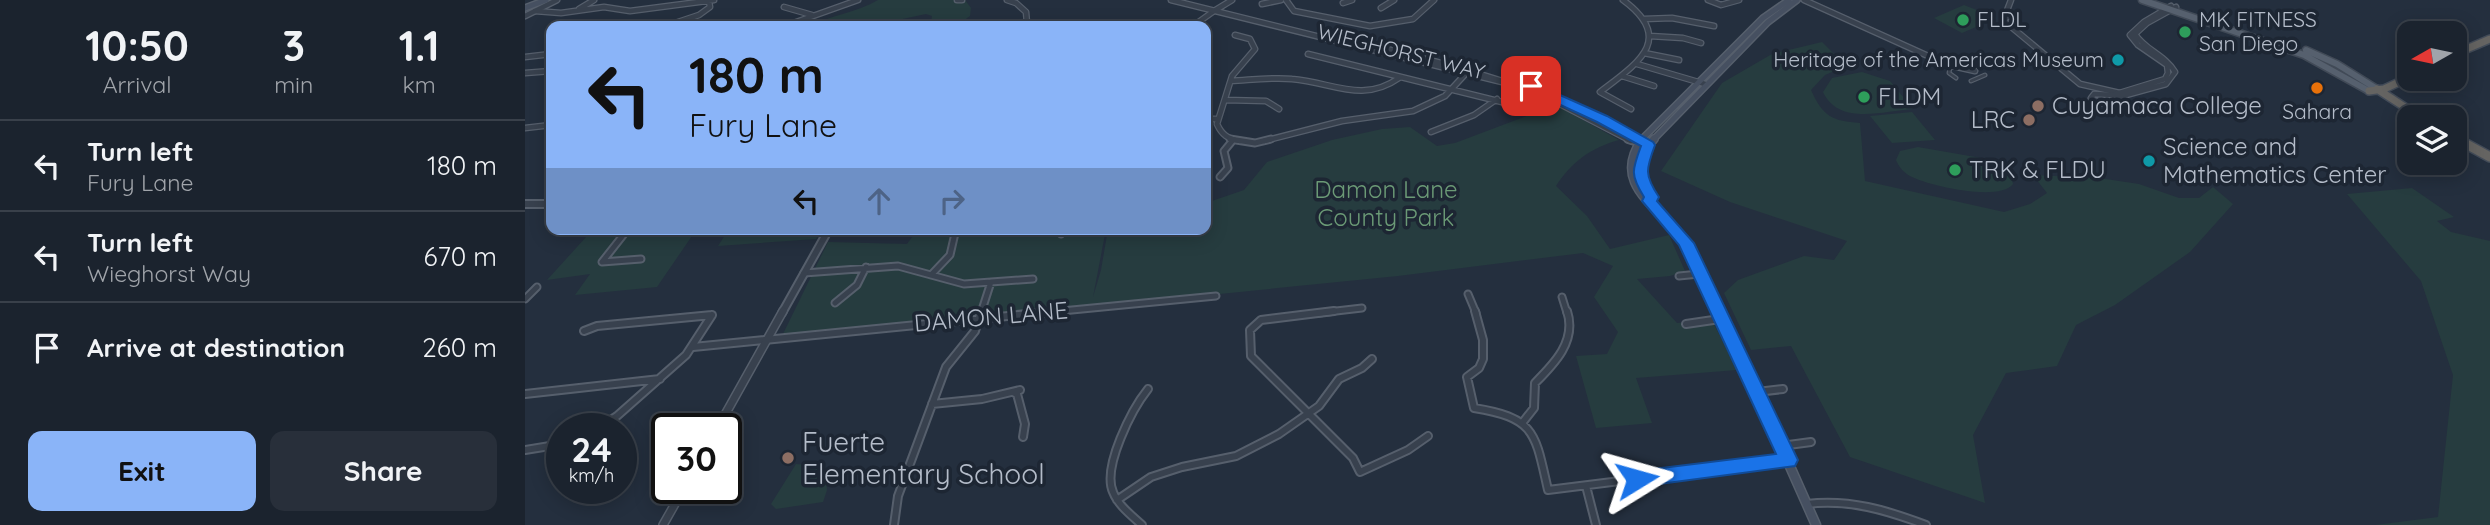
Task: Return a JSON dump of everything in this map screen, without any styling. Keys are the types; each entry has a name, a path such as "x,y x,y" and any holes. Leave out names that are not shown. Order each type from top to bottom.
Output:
{"highway":[{"path":"2467,43 2490,33"},
{"path":"2467,49 2490,39"},
{"path":"2373,90 2397,78"},
{"path":"2373,90 2384,89 2397,83"},
{"path":"2373,90 2399,105"},
{"path":"2373,90 2397,108"},
{"path":"2467,145 2490,157"},
{"path":"2467,151 2490,163"}],"main road":[{"path":"525,8 546,0"},
{"path":"1789,0 1763,18 1639,141 1631,163 1633,183 1642,198 1649,201 1686,243 1720,319 1758,392 1816,525"},
{"path":"1649,201 1651,197 1639,169 1648,145 1768,22 1797,0"},
{"path":"2142,0 2305,55 2373,90"},
{"path":"2153,0 2170,8"}],"street":[{"path":"525,16 557,0"},
{"path":"577,11 594,0"},
{"path":"797,21 858,0"},
{"path":"1007,0 1016,3 1026,12 1027,21"},
{"name":"WIEGHORST WAY","path":"1171,0 1468,71 1541,96 1648,145"},
{"name":"WIEGHORST WAY","path":"1187,0 1216,9"},
{"path":"1200,21 1233,0"},
{"path":"1262,4 1283,0 1294,12 1355,25 1386,24 1418,16 1434,0"},
{"path":"1343,3 1352,0"},
{"path":"1381,8 1394,0"},
{"path":"1623,0 1644,19 1650,36 1644,54 1637,64 1601,92 1631,109"},
{"path":"1708,0 1721,5 1739,0"},
{"path":"1804,0 1948,65 1975,71 1812,0"},
{"path":"2011,0 2006,13 2009,16 2003,20 2080,84 2124,94"},
{"path":"535,11 577,11 604,7 635,10 664,3 712,1 704,12 680,21"},
{"path":"785,7 812,15"},
{"path":"2124,94 2094,94 2091,98 2100,103 2110,103 2124,94 2158,82 2168,73 2167,65 2138,45 2130,35 2170,8"},
{"path":"1644,19 1672,18 1714,26"},
{"path":"1386,24 1388,34"},
{"path":"1235,34 1250,39 1255,49 1235,72 1218,119 1219,131 1233,140 1265,142 1342,121 1418,110 1439,101 1468,71"},
{"path":"1650,36 1683,38 1701,43"},
{"path":"1912,48 1926,51"},
{"path":"1307,54 1342,60 1399,78 1497,99 1514,106"},
{"path":"1644,54 1679,60"},
{"path":"525,57 546,55"},
{"path":"1637,64 1705,84"},
{"path":"1950,68 1949,73 1956,78"},
{"path":"525,73 546,71"},
{"path":"1971,80 1985,75"},
{"path":"1622,76 1654,86"},
{"path":"1231,81 1294,79 1366,92 1383,89 1399,78"},
{"path":"1431,132 1474,115 1497,99"},
{"path":"1226,100 1266,101 1279,109"},
{"path":"1211,119 1218,119"},
{"path":"525,128 546,126"},
{"path":"1220,177 1228,168 1224,151 1233,140"},
{"path":"525,204 546,204"},
{"path":"623,235 602,262 641,258"},
{"path":"726,413 826,235"},
{"path":"931,275 950,255 954,235"},
{"path":"804,273 898,266 964,284 1033,279"},
{"path":"835,303 852,290 866,267"},
{"path":"1679,276 1699,274"},
{"path":"894,525 896,503 932,404 950,359 972,334 991,282"},
{"path":"525,299 537,287"},
{"path":"1468,294 1476,310 1482,336 1482,360 1479,369 1467,377 1474,408 1500,411 1523,422 1533,431 1548,490 1789,460"},
{"name":"DAMON LANE","path":"693,347 1216,296"},
{"path":"1523,422 1534,408 1535,383 1563,354 1569,318 1562,297"},
{"path":"1362,308 1269,317 1258,321 1250,330 1251,356 1353,458 1360,472 1408,450 1428,436"},
{"path":"584,331 597,327 712,315 693,347 620,413"},
{"path":"1686,324 1720,319"},
{"path":"1117,500 1151,477 1236,456 1279,434 1327,397 1339,379 1362,368 1372,359"},
{"path":"525,394 660,379"},
{"path":"1758,392 1783,388"},
{"path":"1142,525 1117,500 1110,487 1110,471 1133,416 1148,389"},
{"path":"932,404 982,399 1016,391 1025,424 1023,437"},
{"path":"1781,446 1811,442"},
{"path":"525,450 546,447"},
{"path":"1586,486 1597,525"},
{"path":"1807,504 1827,501 1856,502 1926,525"},
{"path":"663,525 675,504"},
{"path":"1898,525 1902,516"}],"green space":[{"path":"878,0 965,0 971,8 970,16 963,21 931,21 932,16 926,14 893,21 822,21"},
{"name":"FLDL","path":"1964,5 1997,18 1962,33 1934,18"},
{"path":"1822,42 1846,66 1825,75 1811,90 1820,106 1830,116 1860,123 1865,181 2004,212 2030,204 2047,193 2033,175 2099,178 2139,184 2179,198 2199,198 2213,187 2233,204 2190,252 2115,305 2076,325 2057,366 2006,373 1973,435 1985,503 1850,457 1791,346 1751,350 1724,293 1738,280 1804,256 1834,260 1847,241 1730,202 1661,171 1722,83 1772,54"},
{"name":"FLDM","path":"1862,72 1890,81 1913,109 1863,114 1851,113 1830,103 1823,92 1832,78"},
{"name":"Damon Lane County Park","path":"1556,105 1619,140 1599,147 1583,157 1556,186 1587,216 1610,249 1669,235 1685,271 1670,276 1637,279 1677,323 1712,320 1737,370 1636,378 1652,423 1596,428 1576,356 1607,354 1618,332 1594,297 1613,266 1583,253 1398,276 781,338 828,242 907,244 914,235 1105,235 1093,297 1107,235 1211,235 1211,201 1244,190 1267,162 1332,140 1382,129 1410,127 1437,146 1455,143"},
{"path":"1912,112 1935,140 1892,143 1870,116"},
{"name":"TRK & FLDU","path":"1918,147 2010,163 2011,166 2002,166 2010,172 2013,184 1994,192 1979,192 1947,188 1919,180 1905,173 1896,160 1900,151"},
{"path":"2412,188 2454,217 2437,221 2451,232 2490,241 2490,525 2375,525 2438,517 2453,375 2421,281 2347,194"},
{"path":"693,235 657,287 575,295 590,274 547,280 587,236"},
{"path":"725,235 820,235 816,239 718,246"},
{"path":"796,464 817,466 825,472 827,490 823,502 776,509 771,504"}],"place":[{"name":"FLDL","path":"1963,20"},
{"name":"MK FITNESS San Diego","path":"2185,32"},
{"name":"Heritage of the Americas Museum","path":"2118,60"},
{"name":"Sahara","path":"2317,88"},
{"name":"FLDM","path":"1864,97"},
{"name":"Cuyamaca College","path":"2038,106"},
{"name":"LRC","path":"2029,120"},
{"name":"Science and Mathematics Center","path":"2149,161"},
{"name":"TRK & FLDU","path":"1955,170"},
{"name":"Fuerte Elementary School","path":"788,458"}],"route":[{"path":"1531,86 1602,119 1648,145 1639,169 1651,197 1649,201 1686,243 1789,460 1637,479"}]}
